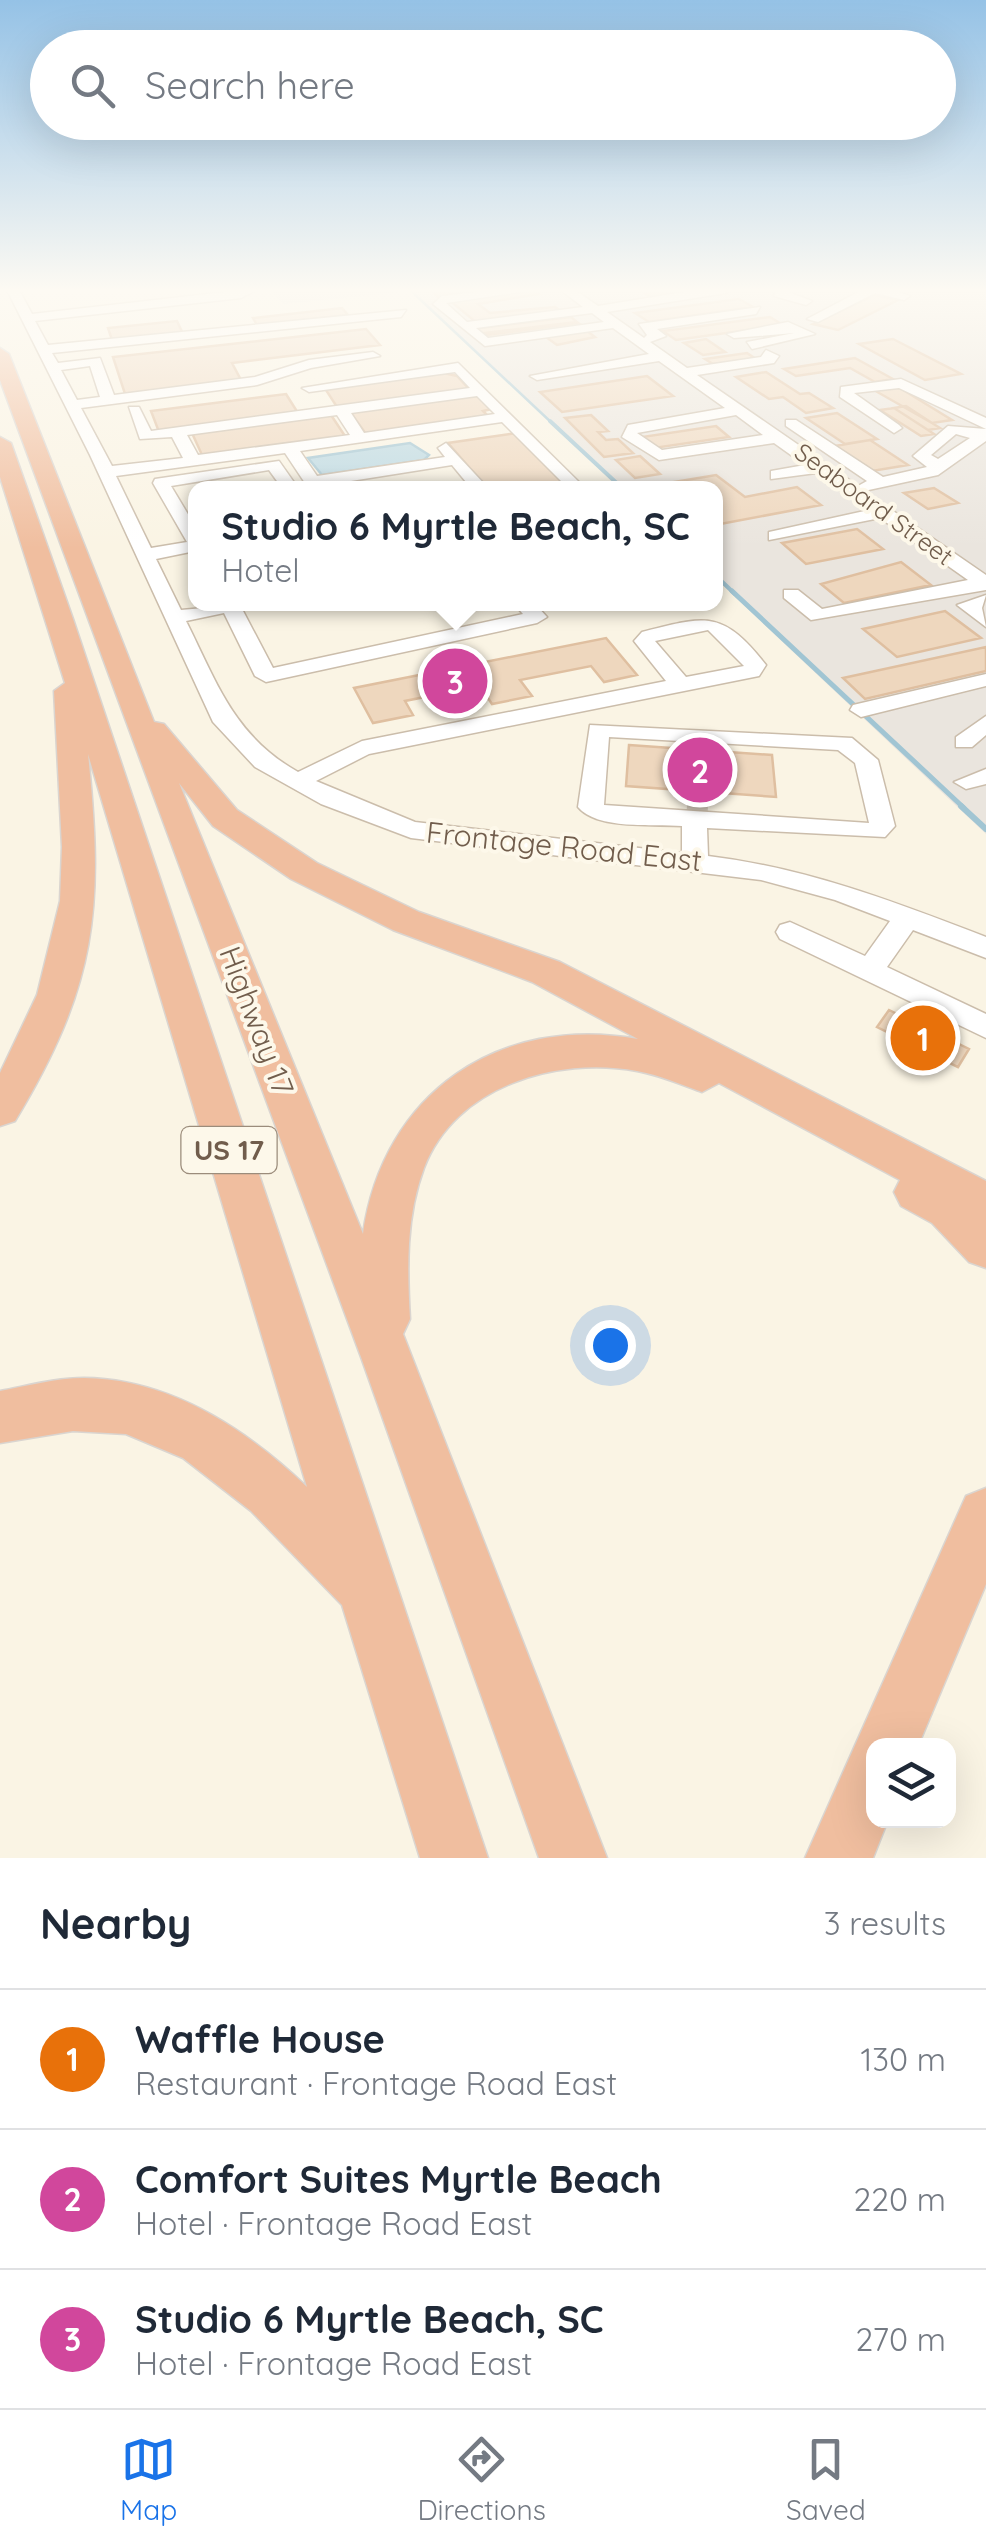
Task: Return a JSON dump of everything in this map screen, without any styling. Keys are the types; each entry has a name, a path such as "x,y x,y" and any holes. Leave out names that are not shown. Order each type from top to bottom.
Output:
{"highway":[{"name":"Highway 17","path":"8,375 132,706 387,1356 573,1858"},
{"name":"Highway 17","path":"0,444 174,972 365,1588 454,1858"},
{"path":"0,1109 56,1002 73,932 80,869 69,717 70,654"},
{"path":"132,706 225,818 304,871 406,921 546,972 986,1204"},
{"path":"387,1356 381,1262 390,1208 406,1157 428,1120 488,1077 526,1061 578,1048 623,1050 669,1059 948,1210 986,1247"},
{"path":"0,1417 86,1404 168,1419 271,1487 365,1588"},
{"path":"889,1738 986,1516"},
{"path":"839,1858 866,1795"}],"street":[{"name":"Frontage Road East","path":"55,375 106,472 224,722 264,762 330,799 424,833 694,860 778,875 908,916 986,948"},
{"path":"100,375 108,400"},
{"path":"75,412 108,400 257,381 276,375"},
{"path":"75,412 134,410 403,375"},
{"path":"465,375 570,481"},
{"name":"Seaboard Street","path":"698,375 738,408 982,581"},
{"path":"731,383 760,402 633,428 628,434 659,455 780,437"},
{"path":"817,493 940,468 985,431 901,384 846,390 847,397 894,428"},
{"path":"309,388 360,438"},
{"path":"134,410 146,436 481,391"},
{"path":"775,412 881,483"},
{"path":"106,472 142,461 193,460 414,430 511,422"},
{"path":"437,438 511,422"},
{"path":"414,430 437,438 474,481"},
{"path":"176,432 193,460"},
{"path":"290,446 312,481"},
{"path":"320,481 456,460"},
{"path":"188,531 161,483 273,464 285,481"},
{"path":"777,475 820,466"},
{"path":"775,536 884,512"},
{"path":"146,555 188,546"},
{"path":"791,594 818,616 982,581"},
{"path":"982,581 966,606 986,620"},
{"path":"175,617 202,611"},
{"path":"236,611 266,676 537,618 530,611"},
{"path":"488,611 500,625"},
{"path":"861,710 975,682 986,705"},
{"path":"298,782 362,748 681,685"},
{"path":"964,742 986,723"},
{"path":"598,730 844,743 866,760 882,826 876,831 699,813 599,812 590,807 598,730"},
{"path":"694,860 699,813"},
{"path":"870,970 908,916"},
{"path":"790,932 986,1027"}],"shaded area":[{"path":"500,375 986,375 986,834 723,586 723,481 613,481"}],"water":[{"path":"410,443 429,455 424,460 322,475 308,458"}],"building":[{"path":"119,375 238,375 241,380 125,394"},
{"path":"418,375 451,375 469,389 337,407 324,387"},
{"path":"770,375 800,394 809,393 833,408 806,413 783,397 769,399 736,377"},
{"path":"862,375 885,375 893,379 875,382"},
{"path":"915,375 957,375 925,380"},
{"path":"647,376 673,396 562,412 540,392"},
{"path":"895,385 952,420 932,423 872,389"},
{"path":"286,394 298,413 159,432 151,411"},
{"path":"477,394 492,409 483,411 488,416 366,434 350,412"},
{"path":"906,406 940,428 928,430 894,408"},
{"path":"894,408 934,434 921,436 880,410"},
{"path":"837,413 877,439 845,444 806,418"},
{"path":"331,415 345,436 202,455 192,433"},
{"path":"591,415 608,431 598,432 606,440 618,439 633,453 604,457 565,418"},
{"path":"716,426 729,437 654,448 642,437"},
{"path":"517,433 564,481 481,481 448,443"},
{"path":"870,440 908,465 872,471 835,446"},
{"path":"640,456 660,474 635,478 616,460"},
{"path":"716,475 745,497 797,487 821,505 723,523 723,481 680,481"},
{"path":"934,488 958,503 928,509 904,493"},
{"path":"857,529 883,549 806,564 782,543"},
{"path":"901,562 931,585 844,603 821,584"},
{"path":"945,611 981,638 897,657 863,629"},
{"path":"606,638 637,675 604,682 591,666 520,680 532,696 492,704 480,686 405,701 413,715 373,723 354,688"},
{"path":"986,647 986,671 865,699 843,678"},
{"path":"629,745 772,755 776,797 626,786"},
{"path":"889,1010 969,1049 958,1067 877,1027"}],"waterway":[{"path":"500,375 553,424"},
{"path":"550,421 614,481"},
{"path":"723,583 735,594"},
{"path":"732,591 964,808"},
{"path":"961,806 986,829"}],"tunnel":[{"path":"687,804 712,805"}],"place":[{"name":"Studio 6 Myrtle Beach, SC","path":"455,681"},
{"name":"Comfort Suites Myrtle Beach","path":"700,770"},
{"name":"Waffle House","path":"923,1038"}]}
